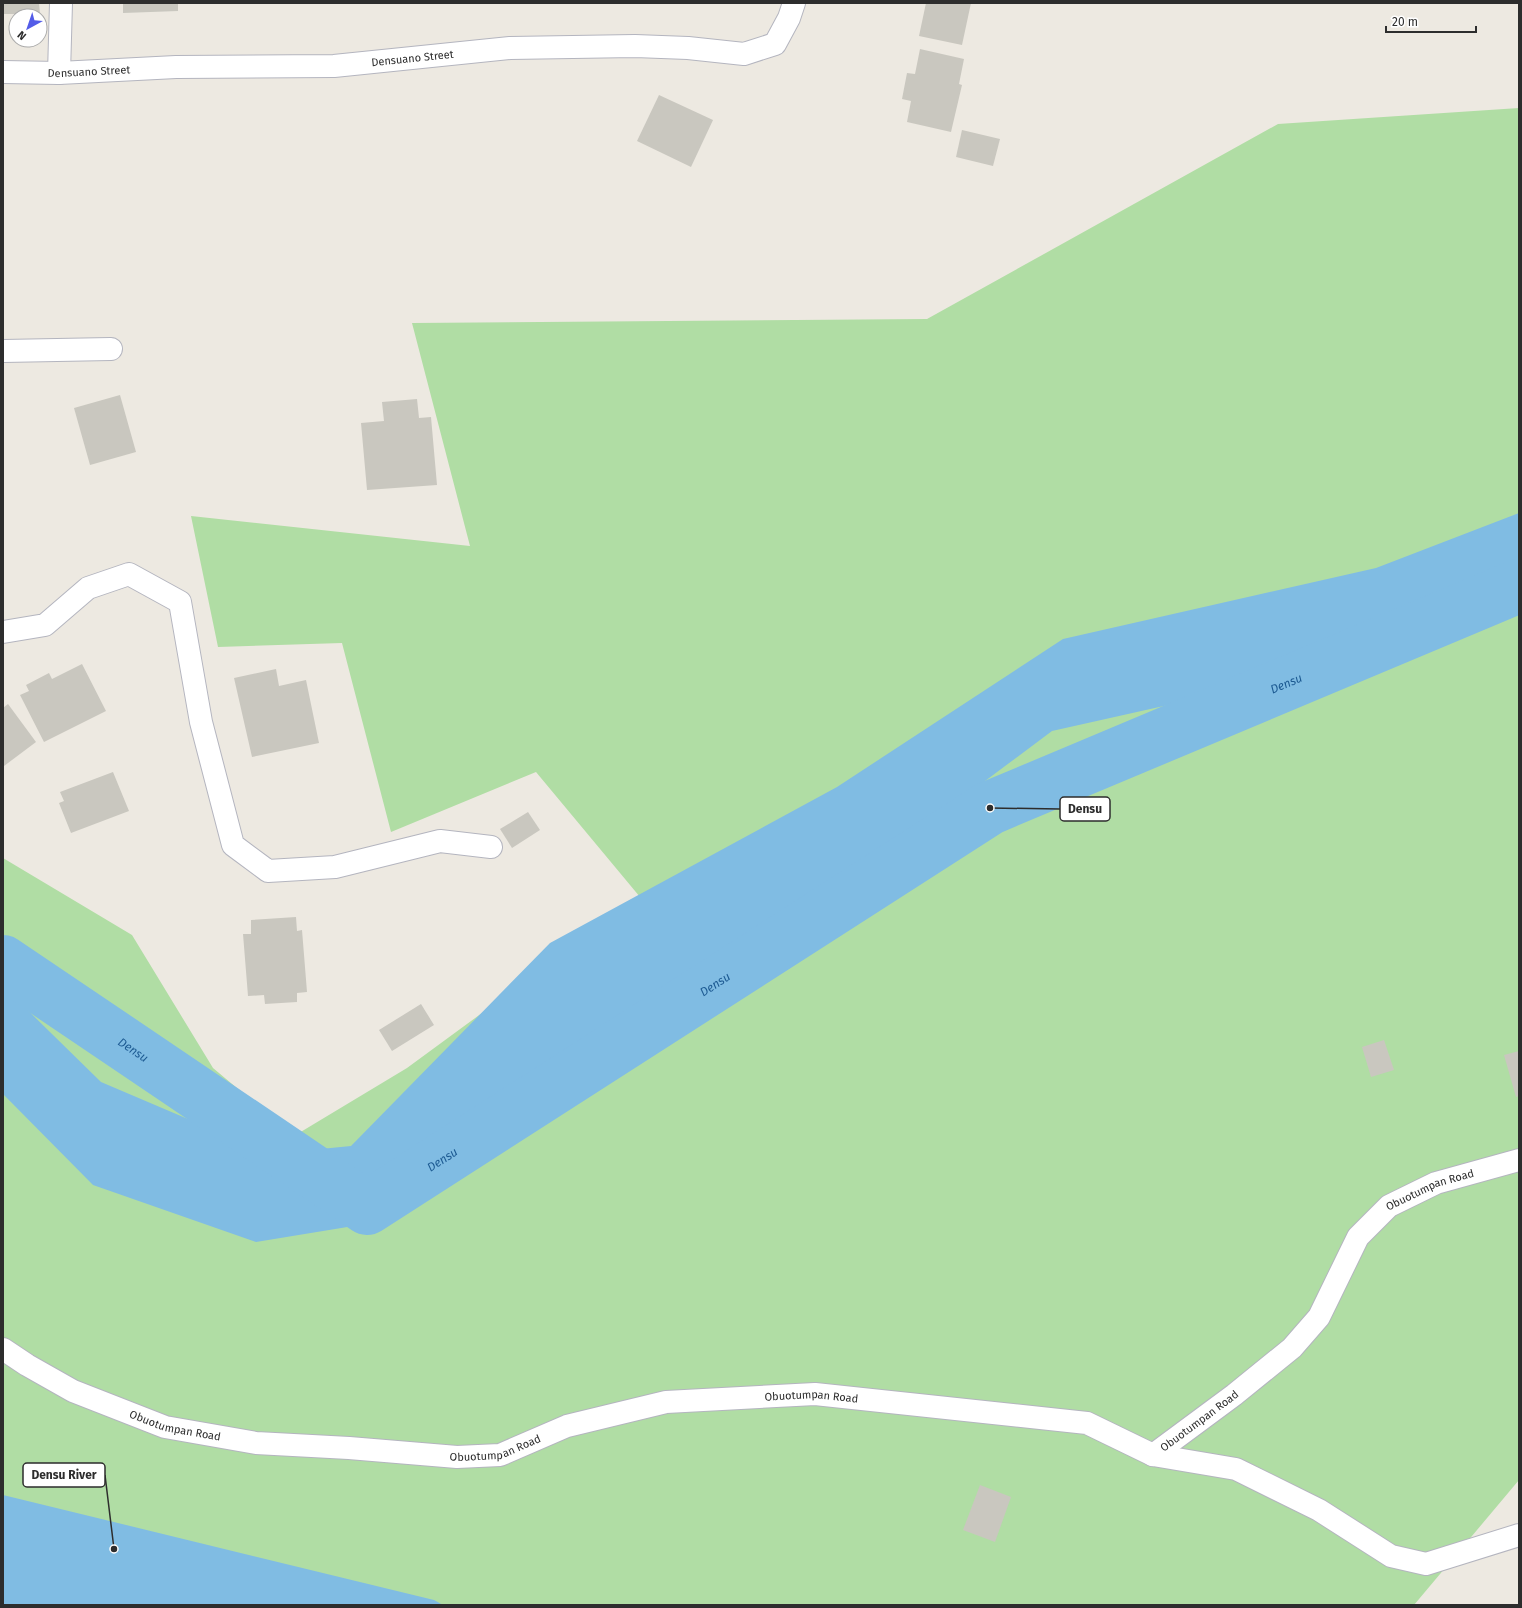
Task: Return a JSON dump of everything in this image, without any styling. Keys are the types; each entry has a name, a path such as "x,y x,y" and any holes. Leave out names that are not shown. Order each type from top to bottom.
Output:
{"street":[{"path":"59,73 61,3"},
{"name":"Densuano Street","path":"3,72 59,73 176,67 334,66 510,48 635,46 688,48 744,54 775,44 789,18 794,3"},
{"path":"3,351 111,349"},
{"path":"3,632 45,625 88,588 129,574 180,602 200,722 233,845 268,871 335,867 440,841 491,846"},
{"name":"Obuotumpan Road","path":"3,1348 27,1365 74,1391 165,1427 256,1443 349,1448 457,1457 500,1455 567,1426 666,1402 815,1394 1087,1423 1153,1455 1234,1395 1292,1348 1319,1318 1358,1237 1389,1206 1436,1183 1519,1160"},
{"path":"1153,1455 1236,1469 1319,1510 1392,1556 1426,1564 1519,1535"}],"green space":[{"path":"1519,108 1519,1480 1414,1605 3,1605 3,858 132,935 213,1068 294,1136 407,1068 640,897 536,772 391,832 342,643 218,647 191,516 470,546 412,323 927,319 1278,124"}],"water":[{"path":"1519,513 1519,586 1342,666 1052,731 831,896 552,1064 390,1220 256,1242 93,1185 3,1094 3,986 101,1082 270,1154 351,1146 550,943 837,787 1063,639 1376,568"},
{"path":"3,1495 434,1600 443,1605 3,1605"}],"building":[{"path":"3,3 39,3 39,8 8,8 8,14 3,14"},
{"path":"123,3 178,3 178,11 123,13"},
{"path":"926,3 971,3 962,45 919,36"},
{"path":"920,49 964,59 959,84 962,85 951,132 907,122 911,101 902,99 907,73 915,74"},
{"path":"659,95 713,120 691,167 637,141"},
{"path":"962,130 1000,139 993,166 956,157"},
{"path":"120,395 136,452 90,465 74,408"},
{"path":"417,399 419,418 431,417 437,485 367,490 361,423 384,421 382,402"},
{"path":"82,664 106,711 44,742 20,695 29,691 26,685 49,673 52,679"},
{"path":"276,669 279,686 306,680 319,743 252,757 234,678"},
{"path":"8,704 36,742 4,766 3,708"},
{"path":"113,772 129,811 71,833 59,803 64,801 60,792"},
{"path":"528,812 540,830 512,848 500,829"},
{"path":"296,917 297,931 302,930 307,992 297,993 297,1002 265,1004 264,995 248,996 243,934 251,934 251,920"},
{"path":"421,1004 434,1025 392,1051 379,1030"},
{"path":"1384,1040 1394,1070 1371,1077 1362,1047"},
{"path":"1519,1051 1519,1096 1516,1097 1504,1055"},
{"path":"980,1485 1011,1497 995,1542 963,1530"}],"waterway":[{"name":"Densu","path":"3,962 367,1208 990,808 1519,586"}],"place":[{"name":"Densu","path":"990,808"},
{"name":"Densu River","path":"114,1549"}]}
